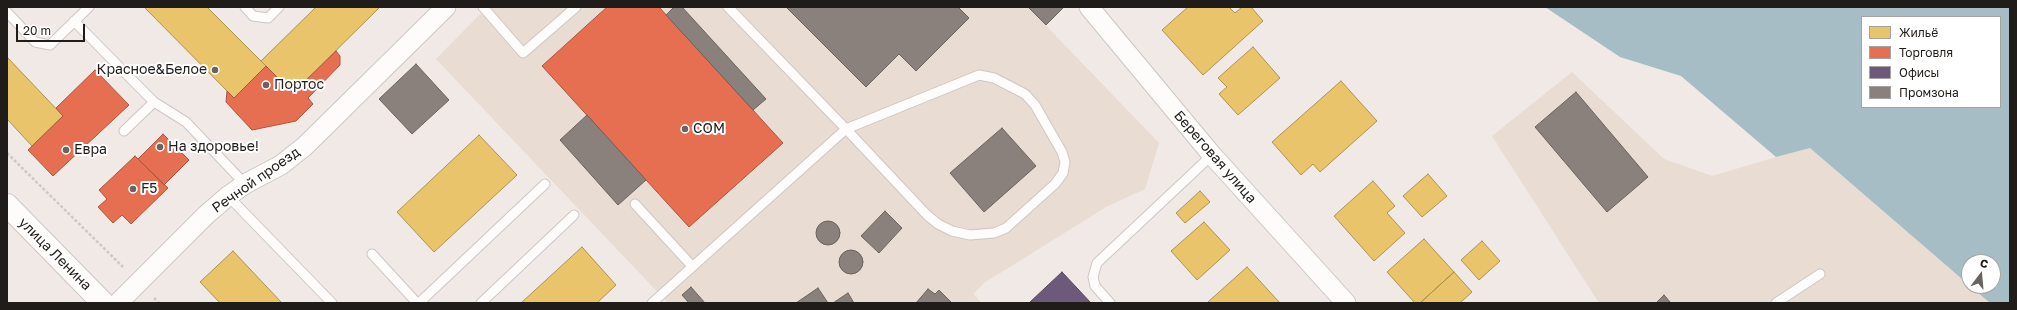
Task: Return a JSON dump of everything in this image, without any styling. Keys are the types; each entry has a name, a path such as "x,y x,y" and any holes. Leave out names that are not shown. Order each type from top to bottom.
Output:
{"main road":[{"name":"улица Ленина","path":"7,205 103,303"}],"street":[{"name":"Речной проезд","path":"118,303 206,215 228,196 245,184 281,165 305,146 446,7"},
{"name":"Береговая улица","path":"1089,7 1212,155 1346,303"}],"lane":[{"path":"7,12 35,42 50,45 89,7"},
{"path":"245,7 253,16 268,18 279,7"},
{"path":"483,7 523,53 576,7"},
{"path":"652,303 846,129 978,75 994,78 1025,94 1035,105 1062,152 1065,162 1063,173 1054,184 1006,228 994,233 970,235 945,228 927,215 846,129 728,7"},
{"path":"74,21 154,102 186,122 245,184"},
{"path":"124,131 154,102"},
{"path":"1110,303 1095,286 1093,278 1097,263 1212,155"},
{"path":"372,254 418,303 545,184"},
{"path":"228,196 332,303"},
{"path":"635,204 692,266"},
{"path":"481,303 574,215"},
{"path":"1776,303 1820,274"}],"path":[{"path":"7,153 159,303"}],"shaded area":[{"path":"487,7 1028,7 1159,143 1145,189 1106,207 984,283 973,294 982,303 668,303 436,59"},
{"path":"1572,72 1664,159 1712,176 1810,148 1961,278 1961,294 1980,294 1990,303 1599,303 1492,136"}],"water":[{"path":"1545,7 2010,7 2010,303 1990,303 1979,294 2001,294 2001,254 1961,254 1961,278 1810,148 1776,157 1681,76 1620,57"}],"building: Жильё":[{"path":"144,7 207,7 266,66 234,98"},
{"path":"316,7 380,7 293,93 261,61"},
{"path":"1188,7 1229,7 1235,13 1242,7 1251,7 1263,21 1203,75 1162,30"},
{"path":"1253,47 1280,78 1238,115 1219,94 1227,87 1218,78"},
{"path":"7,57 63,116 32,146 7,119"},
{"path":"1341,81 1377,121 1320,172 1313,164 1301,175 1272,142"},
{"path":"479,135 517,175 434,252 397,212"},
{"path":"1428,174 1447,196 1422,217 1403,196"},
{"path":"1373,181 1395,206 1387,213 1405,233 1374,261 1334,216"},
{"path":"1200,191 1210,202 1185,223 1176,213"},
{"path":"1204,222 1230,250 1197,280 1171,251"},
{"path":"1424,239 1454,272 1420,303 1415,303 1387,272"},
{"path":"1482,241 1500,261 1479,280 1461,260"},
{"path":"582,247 616,285 597,303 521,303"},
{"path":"233,251 282,303 220,303 200,282"},
{"path":"1247,267 1280,303 1208,302"},
{"path":"1454,272 1472,292 1460,303 1420,303"}],"building: Торговля":[{"name":"СОМ","path":"607,7 659,7 783,143 689,227 542,66"},
{"name":"Портос","path":"336,51 340,56 340,65 308,98 313,104 296,121 252,130 226,102 227,91 234,98 266,66 293,93"},
{"path":"95,70 129,105 53,176 28,150 63,116 56,108"},
{"path":"163,134 189,160 164,185 138,159"},
{"name":"F5","path":"135,156 168,188 131,224 122,215 113,223 98,207 107,199 99,190"}],"building: Офисы":[{"path":"1062,272 1091,303 1029,303"}],"building: Промзона":[{"path":"674,7 682,7 766,99 753,110 666,15"},
{"path":"786,7 958,7 969,18 916,71 899,54 866,87"},
{"path":"1028,7 1064,7 1046,25"},
{"path":"416,64 449,100 412,134 379,99"},
{"path":"1576,92 1648,177 1607,212 1535,127"},
{"path":"587,115 646,180 618,205 560,140"},
{"path":"1002,128 1036,166 984,212 950,173"},
{"path":"885,211 902,228 879,253 861,236"},
{"path":"828,221 837,224 840,233 837,242 828,245 819,242 816,233 819,224"},
{"path":"851,250 860,253 863,262 860,271 851,274 842,271 839,262 842,253"},
{"path":"691,287 705,303 689,303 682,295"},
{"path":"818,288 828,303 796,303"},
{"path":"928,289 935,294 939,290 952,303 916,303"},
{"path":"848,293 854,303 833,303"},
{"path":"1664,295 1671,303 1656,303"}],"place":[{"name":"Красное&Белое","path":"215,70"},
{"name":"Портос","path":"266,85"},
{"name":"СОМ","path":"685,129"},
{"name":"На здоровье!","path":"160,147"},
{"name":"Евра","path":"66,150"},
{"name":"F5","path":"133,189"}]}
